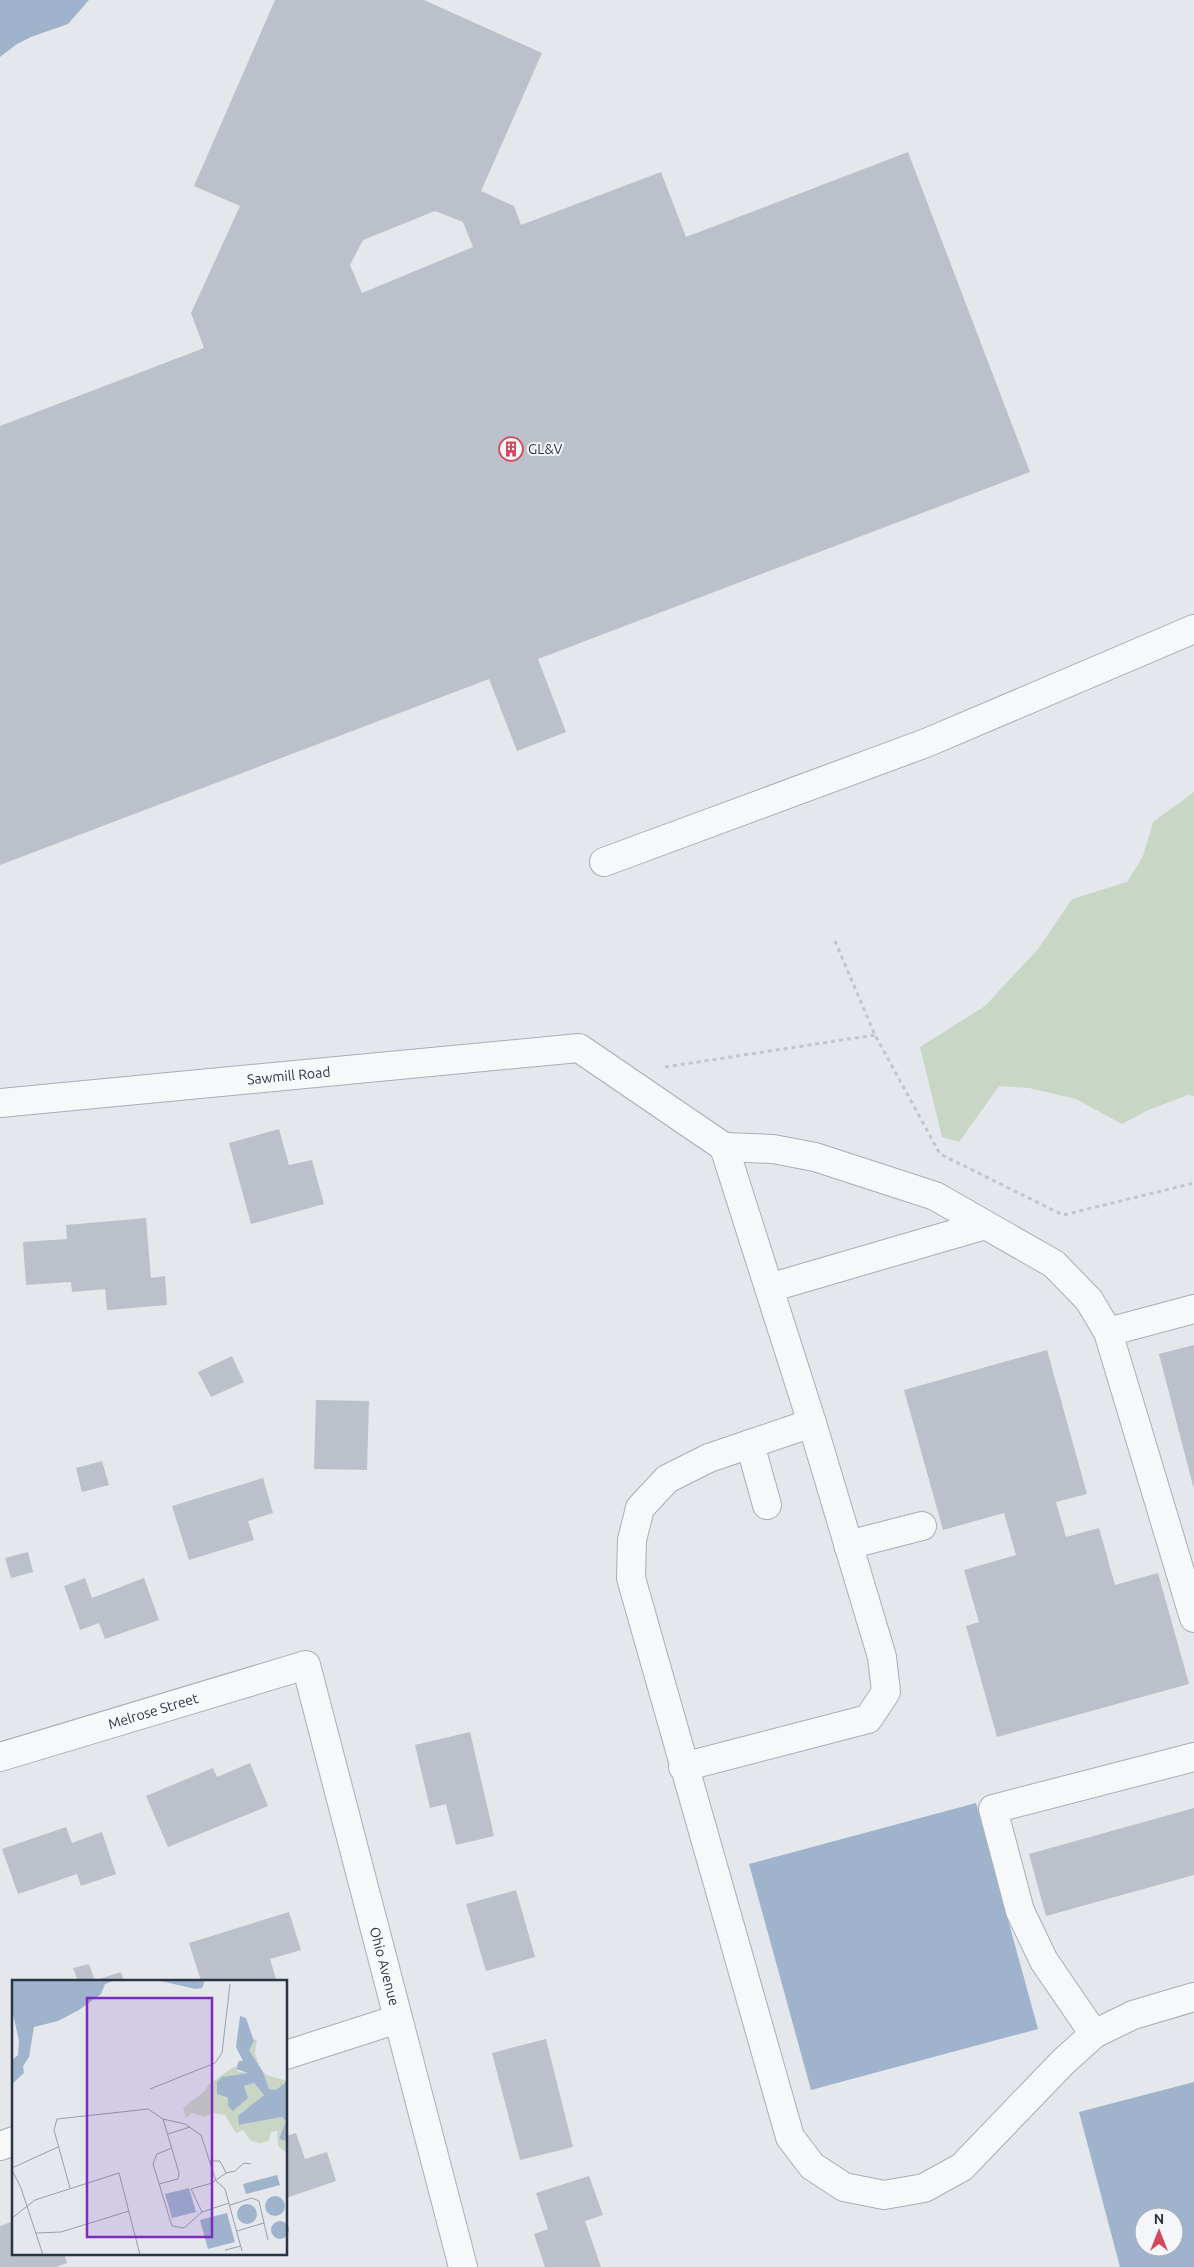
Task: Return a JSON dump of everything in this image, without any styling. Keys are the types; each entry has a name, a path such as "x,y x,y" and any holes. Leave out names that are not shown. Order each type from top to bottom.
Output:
{"street":[{"path":"604,862 926,743 1194,629"},
{"name":"Sawmill Road","path":"0,1103 579,1048 724,1147"},
{"path":"683,1767 868,1719 886,1692 882,1657 812,1423 724,1147 773,1149 815,1157 935,1196 1054,1264 1089,1300 1108,1332 1184,1547 1194,1618"},
{"path":"769,1288 985,1225"},
{"path":"1108,1332 1194,1309"},
{"path":"812,1423 709,1458 667,1479 640,1508 632,1540 631,1578 683,1767 790,2137 812,2166 844,2187 884,2195 924,2188 962,2168 1063,2062 1094,2034 1133,2015 1194,1997"},
{"path":"750,1444 766,1505"},
{"path":"848,1545 922,1526"},
{"name":"Melrose Street","path":"0,1757 306,1665"},
{"name":"Ohio Avenue","path":"306,1665 463,2267"},
{"path":"1094,2034 1044,1961 1020,1911 993,1809 1194,1756"},
{"path":"288,2053 398,2019"}],"path":[{"path":"835,941 875,1035 940,1154 1063,1215 1194,1182"},
{"path":"656,1065 665,1067 875,1035"}],"green space":[{"path":"1194,792 1194,1096 1188,1095 1146,1111 1122,1124 1076,1099 1029,1088 999,1086 959,1142 942,1137 920,1047 985,1006 1038,949 1072,899 1127,882 1143,856 1153,822"}],"water":[{"path":"0,0 89,0 68,24 31,37 17,44 0,57"},
{"path":"976,1803 1038,2029 811,2090 749,1864"},
{"path":"1194,2082 1194,2267 1120,2267 1079,2112"}],"building":[{"name":"GL&V","path":"275,0 424,0 542,53 481,191 514,206 521,225 661,172 686,237 908,152 1030,472 538,659 566,732 517,751 489,679 0,865 0,426 204,348 191,313 240,206 194,186","holes":["435,211 463,222 473,247 362,293 350,265 363,240"]},
{"path":"279,1129 289,1165 312,1160 324,1204 251,1224 229,1143"},
{"path":"146,1218 151,1278 165,1276 167,1305 107,1310 105,1289 72,1292 71,1282 26,1285 23,1242 67,1239 66,1225"},
{"path":"1194,1345 1194,1486 1193,1486 1159,1354"},
{"path":"1047,1350 1087,1494 1056,1502 1066,1537 1099,1528 1115,1585 1158,1573 1189,1684 997,1737 966,1626 979,1622 964,1570 1016,1555 1004,1513 943,1530 904,1390"},
{"path":"232,1356 244,1382 211,1397 198,1372"},
{"path":"316,1400 369,1401 367,1470 314,1469"},
{"path":"102,1461 109,1485 82,1492 76,1468"},
{"path":"263,1478 273,1513 248,1521 254,1540 189,1560 172,1506"},
{"path":"28,1552 33,1572 11,1578 5,1558"},
{"path":"85,1578 92,1598 144,1578 159,1620 105,1639 99,1623 80,1630 64,1586"},
{"path":"470,1732 494,1836 456,1845 446,1804 430,1808 415,1745"},
{"path":"250,1763 268,1806 168,1847 146,1796 213,1768 217,1777"},
{"path":"1194,1808 1194,1875 1046,1916 1029,1854"},
{"path":"66,1827 72,1843 102,1832 116,1874 81,1886 77,1874 18,1894 2,1849"},
{"path":"516,1890 535,1957 486,1971 466,1904"},
{"path":"289,1912 301,1950 270,1959 276,1979 201,1980 189,1943"},
{"path":"89,1964 95,1980 78,1980 73,1968"},
{"path":"121,1972 124,1980 96,1980"},
{"path":"546,2039 573,2147 520,2160 492,2053"},
{"path":"296,2133 305,2159 327,2152 336,2181 288,2197 288,2135"},
{"path":"589,2176 603,2215 585,2221 601,2267 545,2267 534,2234 548,2229 536,2193"},
{"path":"12,2222 12,2254 64,2254 67,2263 56,2267 0,2267 0,2226"}],"place":[{"name":"GL&V","path":"511,449"}]}
